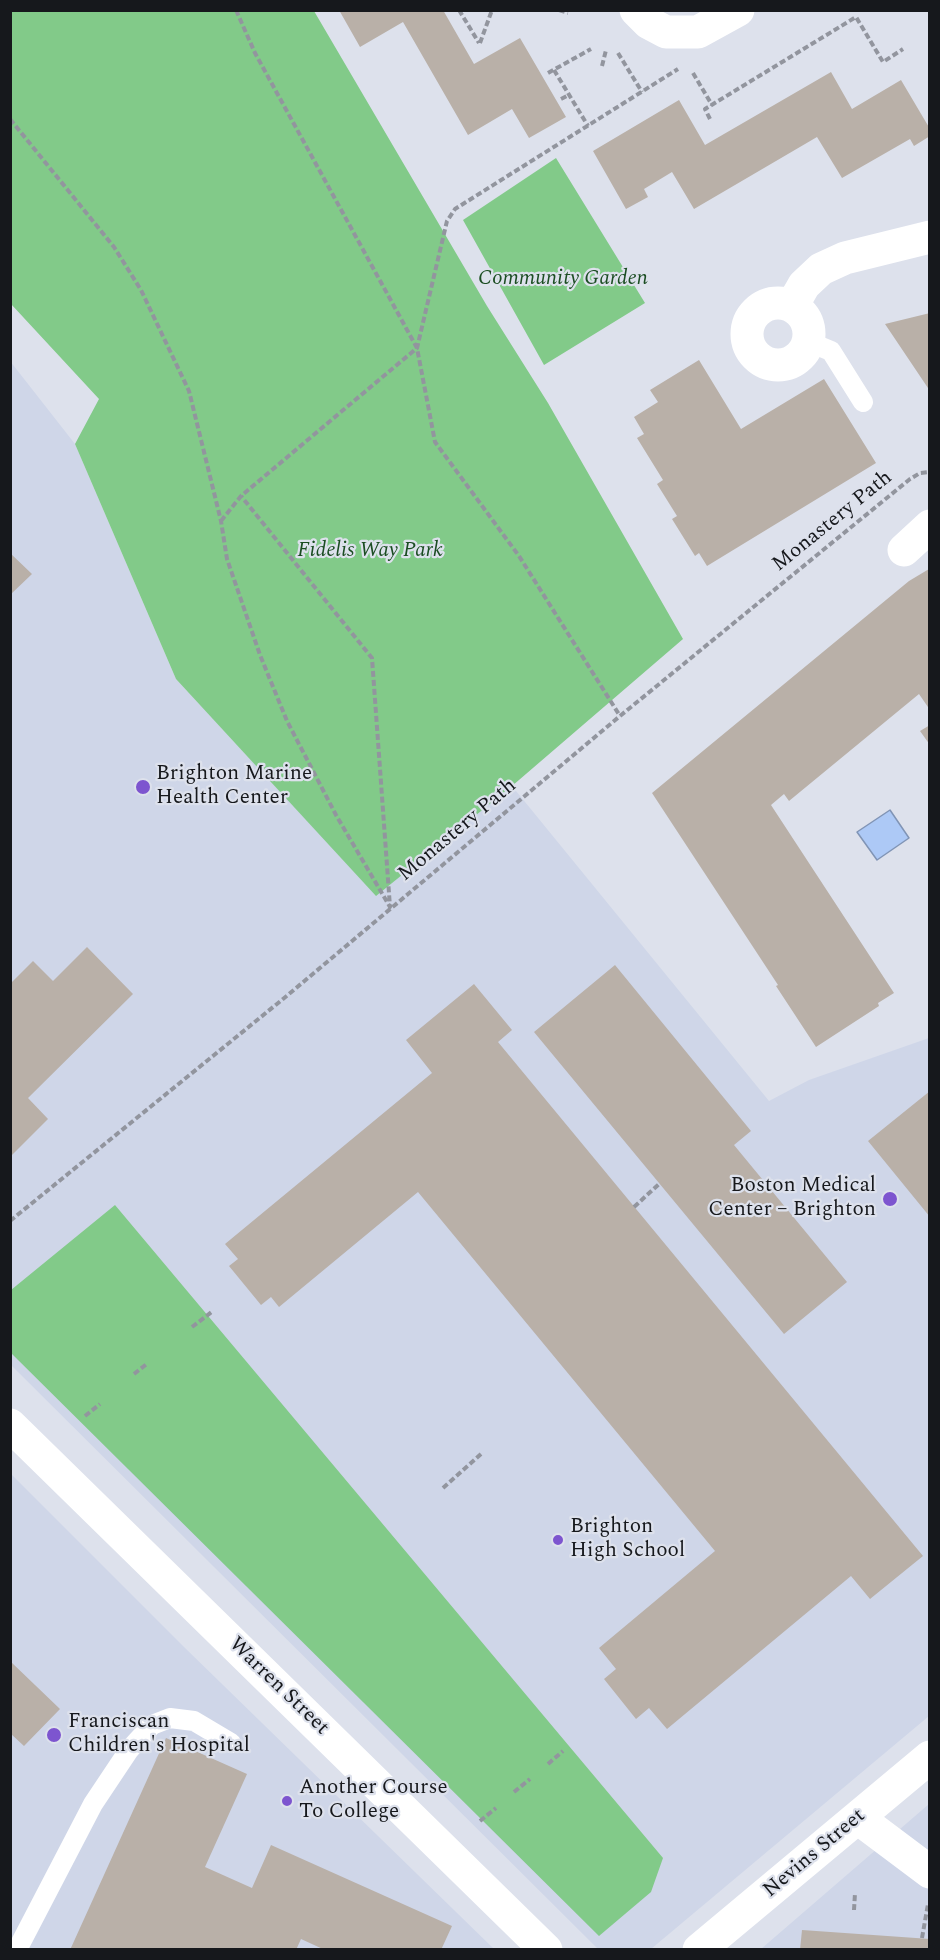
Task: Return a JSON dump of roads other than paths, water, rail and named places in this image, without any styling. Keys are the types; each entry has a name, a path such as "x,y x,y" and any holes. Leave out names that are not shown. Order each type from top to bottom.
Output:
{"street":[{"path":"636,10 649,23 666,32 698,32 738,10"},
{"path":"792,306 804,285 821,270 845,258 930,237"},
{"path":"775,303 792,306 802,314 808,326 809,342 797,359 787,364 766,363 751,349 748,329 751,320 765,306 775,303"},
{"path":"904,550 930,526"},
{"name":"Warren Street","path":"10,1425 546,1950"},
{"name":"Nevins Street","path":"699,1950 930,1757"},
{"path":"858,1818 930,1872"}],"lane":[{"path":"809,342 831,351 863,402"},
{"path":"17,1950 93,1804 129,1750 152,1725 171,1718 194,1721 231,1743"}],"water":[{"path":"890,810 909,838 877,860 857,832"}],"place":[{"name":"Brighton Marine Health Center","path":"143,787"},
{"name":"Boston Medical Center – Brighton","path":"890,1199"},
{"name":"Brighton High School","path":"558,1540"},
{"name":"Franciscan Children's Hospital","path":"54,1735"},
{"name":"Another Course To College","path":"287,1801"}],"park label":[{"name":"Community Garden","path":"563,280"},
{"name":"Fidelis Way Park","path":"370,552"}]}
